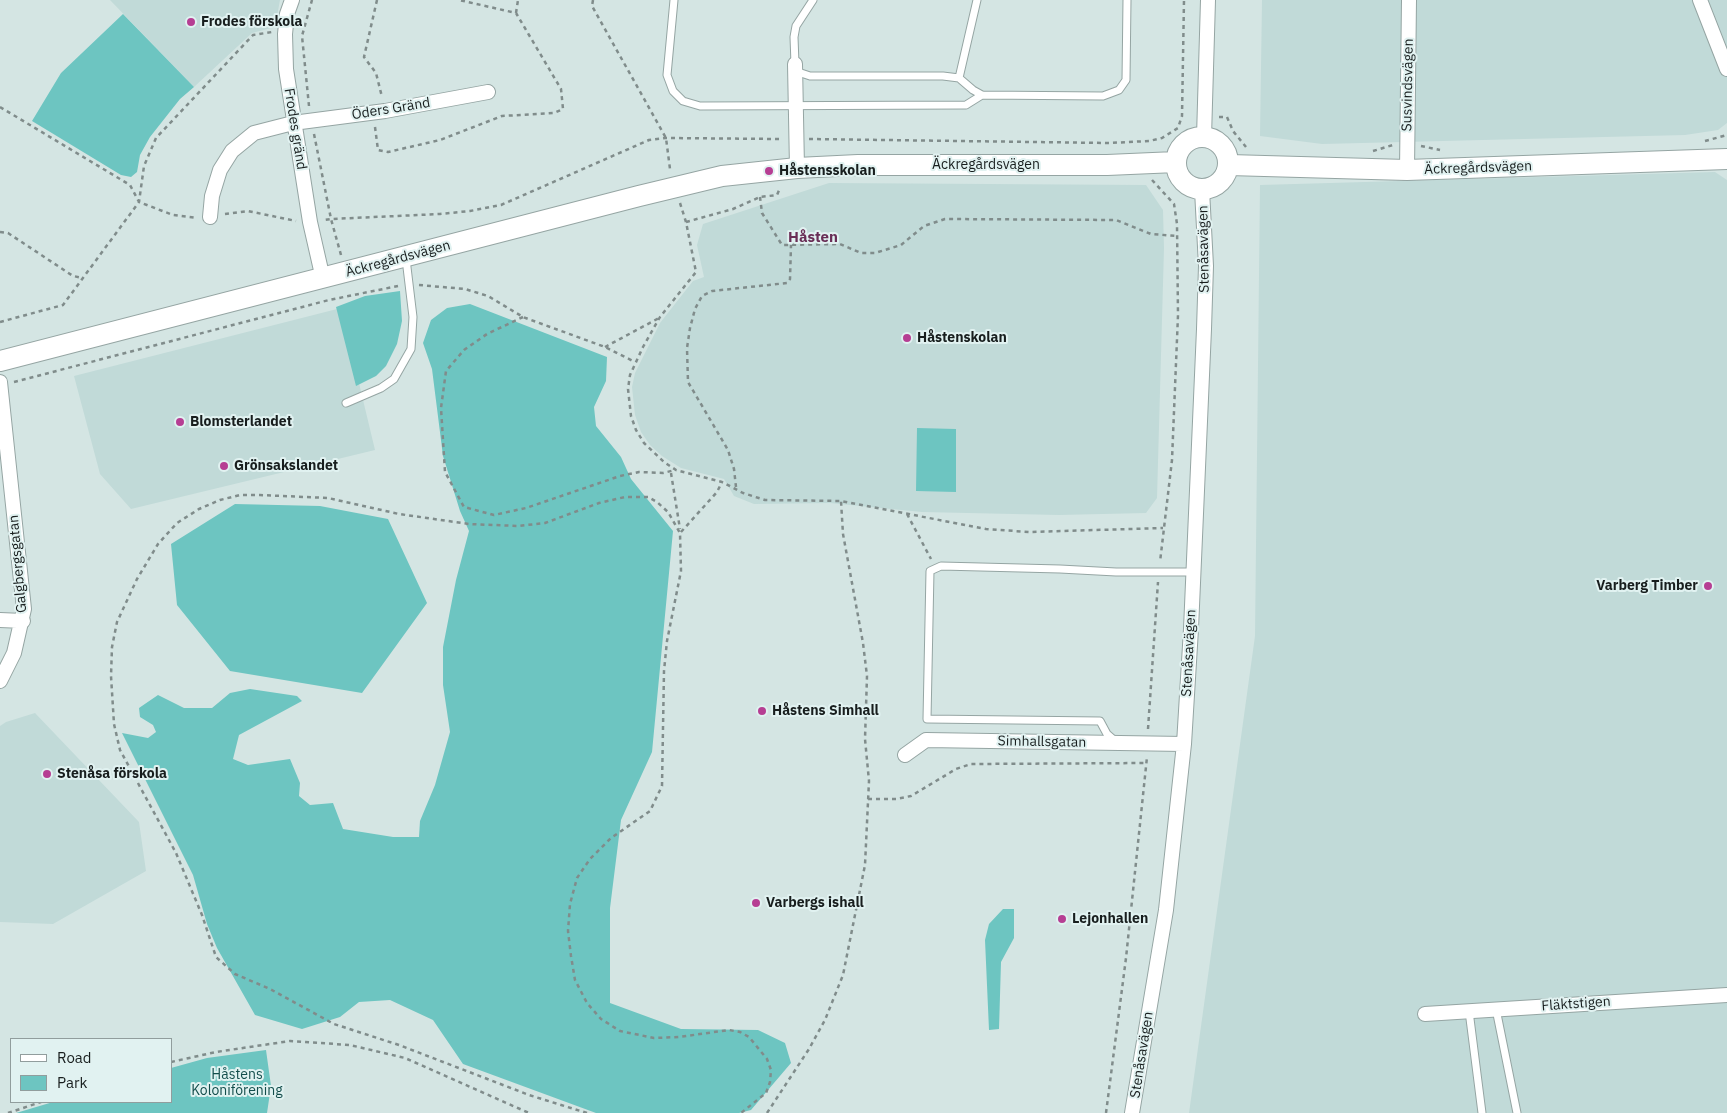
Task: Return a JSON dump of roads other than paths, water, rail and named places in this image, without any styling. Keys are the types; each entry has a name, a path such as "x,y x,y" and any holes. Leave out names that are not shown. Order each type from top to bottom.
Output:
{"street":[{"name":"Frodes gränd","path":"292,0 287,14 284,34 286,68 293,123 322,279"},
{"path":"1204,137 1208,0"},
{"name":"Susvindsvägen","path":"1408,170 1409,0"},
{"path":"1700,0 1727,69"},
{"path":"795,64 797,168"},
{"name":"Öders Gränd","path":"210,217 212,196 218,178 232,151 254,133 293,123 385,111 488,92"},
{"path":"1204,137 1215,140 1224,148 1229,165 1226,176 1218,185 1202,190 1192,188 1183,182 1177,173 1176,162 1178,152 1184,143 1194,138 1204,137"},
{"name":"Äckregårdsvägen","path":"1229,165 1408,170 1727,159"},
{"name":"Äckregårdsvägen","path":"0,362 722,176 797,168 858,165 1108,165 1176,162"},
{"name":"Stenåsavägen","path":"1132,1113 1166,910 1184,744 1194,572 1205,311 1205,249 1202,190"},
{"name":"Galgbergsgatan","path":"0,384 4,471 20,565 23,621 14,653 0,681"},
{"path":"0,620 23,621"},
{"name":"Simhallsgatan","path":"905,755 926,740 1184,744"},
{"name":"Fläktstigen","path":"1425,1014 1727,995"}],"lane":[{"path":"674,0 667,75 673,91 683,101 700,106 966,105 982,95"},
{"path":"813,0 796,26 795,64 796,70 801,74 810,76 959,78 972,90 982,95 1103,96 1119,90 1126,80 1127,0"},
{"path":"959,78 977,0"},
{"path":"346,403 382,388 394,378 405,363 411,350 413,331 410,285 405,257"},
{"path":"1119,744 1106,734 1100,721 927,719 930,575 934,567 1194,572"},
{"path":"1496,1009 1517,1113"},
{"path":"1470,1011 1482,1113"}],"place":[{"name":"Frodes förskola","path":"191,22"},
{"name":"Håstensskolan","path":"769,171"},
{"name":"Håstenskolan","path":"907,338"},
{"name":"Blomsterlandet","path":"180,422"},
{"name":"Grönsakslandet","path":"224,466"},
{"name":"Varberg Timber","path":"1708,586"},
{"name":"Håstens Simhall","path":"762,711"},
{"name":"Stenåsa förskola","path":"47,774"},
{"name":"Varbergs ishall","path":"756,903"},
{"name":"Lejonhallen","path":"1062,919"}],"district":[{"name":"Håsten","path":"813,238"}],"park label":[{"name":"Håstens Koloniförening","path":"237,1084"}]}
